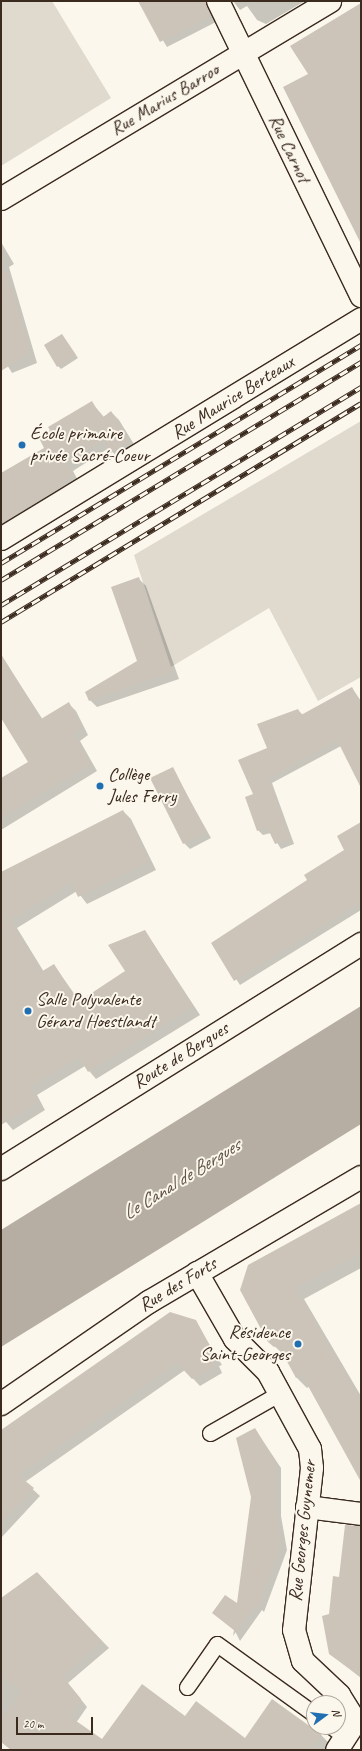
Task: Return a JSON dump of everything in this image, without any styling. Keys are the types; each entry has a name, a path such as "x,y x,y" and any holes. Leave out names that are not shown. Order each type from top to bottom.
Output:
{"street":[{"name":"Rue Carnot","path":"218,1 361,296"},
{"name":"Rue Marius Barroo","path":"1,199 330,1"},
{"name":"Rue Maurice Berteaux","path":"1,539 361,319"},
{"name":"Route de Bergues","path":"1,1169 361,944"},
{"name":"Rue des Forts","path":"1,1404 196,1273 361,1177"},
{"name":"Rue Georges Guynemer","path":"196,1273 229,1330 268,1372 312,1457 294,1609 296,1641 309,1668 349,1708 353,1723 339,1738"},
{"path":"307,1507 361,1514"}],"lane":[{"path":"210,1433 280,1393"},
{"path":"187,1687 218,1644 306,1708"}],"shaded area":[{"path":"1,1 52,1 111,98 1,166"},
{"path":"361,421 361,677 318,701 269,608 171,667 134,555"}],"water":[{"name":"Le Canal de Bergues","path":"361,1006 361,1124 1,1347 1,1230"}],"building":[{"path":"138,1 206,1 211,16 160,42"},
{"path":"361,3 361,244 283,87 308,74 290,46"},
{"path":"1,272 7,272 30,353 1,371"},
{"path":"62,334 76,355 57,367 44,345"},
{"path":"92,401 102,418 111,411 130,441 111,453 103,440 66,463 73,476 61,484 62,487 1,524 1,473 44,448 39,438 50,430 48,427"},
{"path":"139,577 172,672 89,701 85,692 137,661 111,587"},
{"path":"1,654 41,719 69,702 82,728 74,733 91,764 1,818 1,778 28,762 1,718"},
{"path":"352,687 361,704 361,788 337,740 268,778 290,839 275,844 267,827 257,831 245,797 253,794 238,760 267,748 257,724 298,709 301,715"},
{"path":"173,767 206,832 183,844 150,778"},
{"path":"123,810 149,862 78,897 71,882 10,920 41,972 54,964 78,1002 125,971 108,945 145,930 193,1007 88,1072 79,1057 30,1087 38,1102 1,1125 1,872"},
{"path":"361,822 361,902 234,981 211,943 307,880 304,875 344,850 337,836"},
{"name":"Résidence Saint-Georges","path":"361,1203 361,1253 295,1288 361,1401 361,1482 302,1375 296,1378 278,1345 274,1347 268,1342 240,1290 248,1265"},
{"name":"Résidence Saint-Georges","path":"170,1312 196,1320 216,1357 212,1359 216,1366 192,1379 177,1363 18,1475 34,1488 1,1523 1,1430"},
{"path":"255,1428 275,1461 276,1509 281,1543 258,1607 255,1605 233,1636 234,1630 212,1613 225,1595 237,1603 251,1497 236,1438"},
{"path":"345,1525 361,1526 361,1677 329,1654 322,1616 329,1614 333,1576 339,1577"},
{"path":"37,1572 102,1641 62,1676 81,1699 69,1716 102,1739 142,1684 185,1716 196,1701 245,1738 272,1699 306,1723 306,1735 322,1735 312,1750 11,1750 1,1741 1,1720 22,1692 1,1676 1,1598"}],"railway":[{"path":"1,563 361,345"},
{"path":"1,580 361,362"},
{"path":"1,605 361,387"},
{"path":"1,622 361,403"}],"place":[{"name":"École primaire privée Sacré-Coeur","path":"22,445"},
{"name":"Collège Jules Ferry","path":"100,786"},
{"name":"Salle Polyvalente Gérard Hoestlandt","path":"28,1011"},
{"name":"Résidence Saint-Georges","path":"298,1344"}]}
